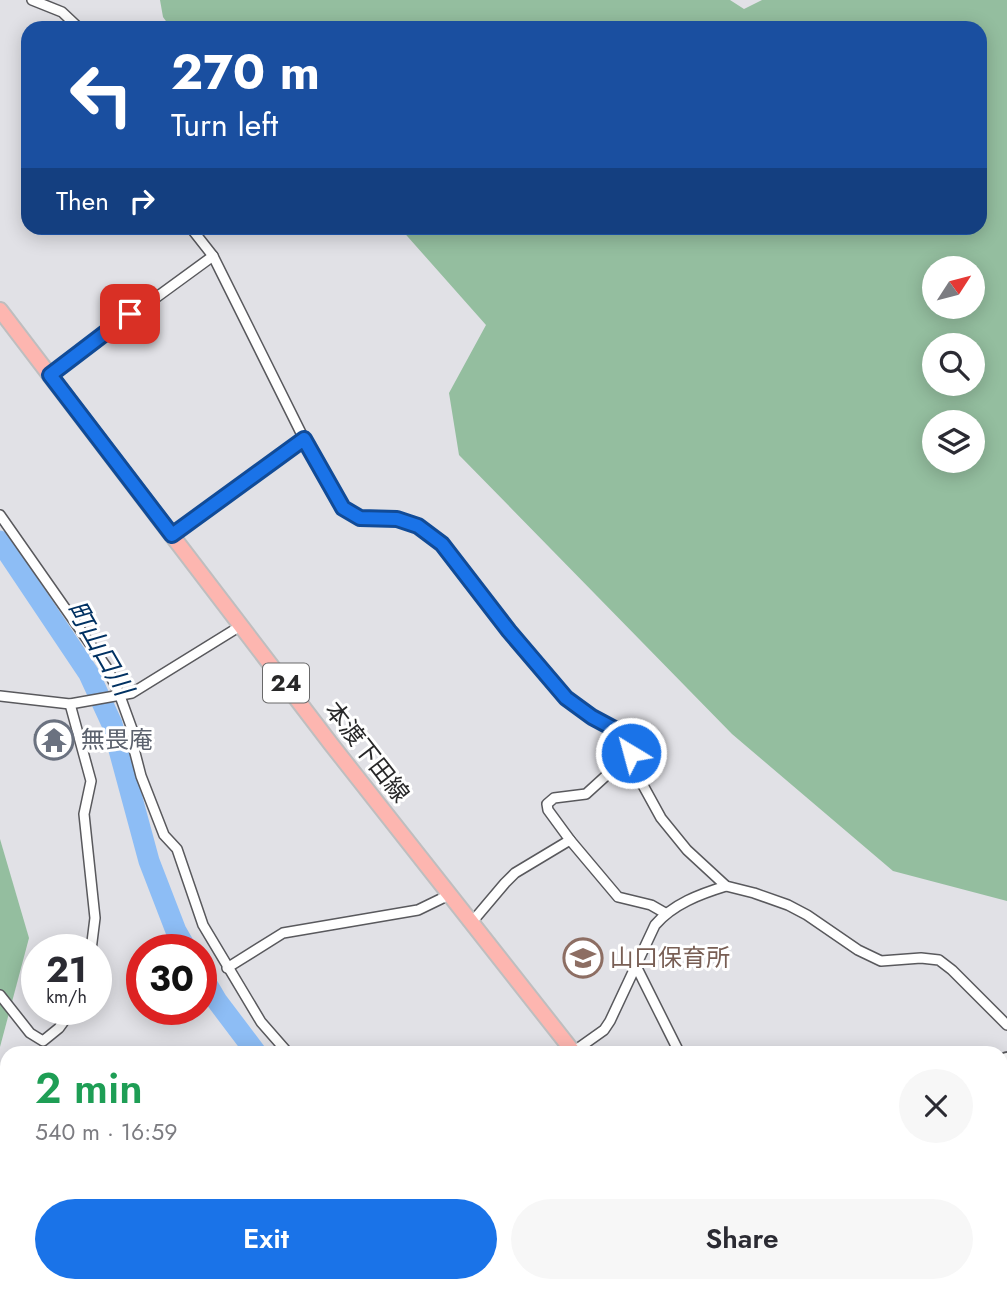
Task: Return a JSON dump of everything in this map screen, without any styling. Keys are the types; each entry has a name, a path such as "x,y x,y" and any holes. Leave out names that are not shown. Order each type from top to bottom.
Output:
{"main road":[{"name":"本渡下田線","path":"0,310 331,744 569,1046"}],"street":[{"path":"32,0 62,12 72,21"},
{"path":"196,235 213,256 304,439 343,508 360,518 397,519 418,526 442,544 509,631 566,698 592,717 620,732 629,743 639,778 660,818 687,850 726,886 788,905 858,950 881,961 921,958 939,960 1007,1025"},
{"path":"50,375 213,256"},
{"path":"172,535 304,439"},
{"path":"0,515 107,668 132,729 141,776 164,835 177,849 203,925 261,1022 282,1046"},
{"path":"0,696 70,704 132,693 242,625"},
{"path":"70,704 91,781 84,814 95,918 93,934"},
{"path":"631,753 586,794 554,798 547,804 548,810 618,897 651,905 665,914"},
{"path":"472,922 515,873 570,840"},
{"path":"583,1046 604,1030 655,925 665,914 704,893 726,886"},
{"path":"227,968 283,933 418,910 451,894"},
{"path":"636,966 676,1046"},
{"path":"0,995 21,1022"},
{"path":"23,1025 30,1034 43,1041 61,1025"}],"green space":[{"path":"160,0 730,0 744,9 762,0 1007,0 1007,901 893,871 732,734 459,455 449,393 486,325 406,235 987,235 987,21 166,21"},
{"path":"0,839 28,934 21,934 21,968 0,1046"}],"building":[{"name":"無畏庵","path":"55,721 72,745 53,759 35,735"}],"waterway":[{"name":"町山口川","path":"0,541 89,674 112,724 149,861 178,934"},
{"name":"町山口川","path":"217,1001 251,1046"}],"place":[{"name":"無畏庵","path":"54,740"},
{"name":"山口保育所","path":"583,958"}],"route":[{"path":"130,314 50,375 172,535 304,439 343,508 360,518 397,519 418,526 442,544 509,631 566,698 592,717 620,732 629,743 631,753"}]}
